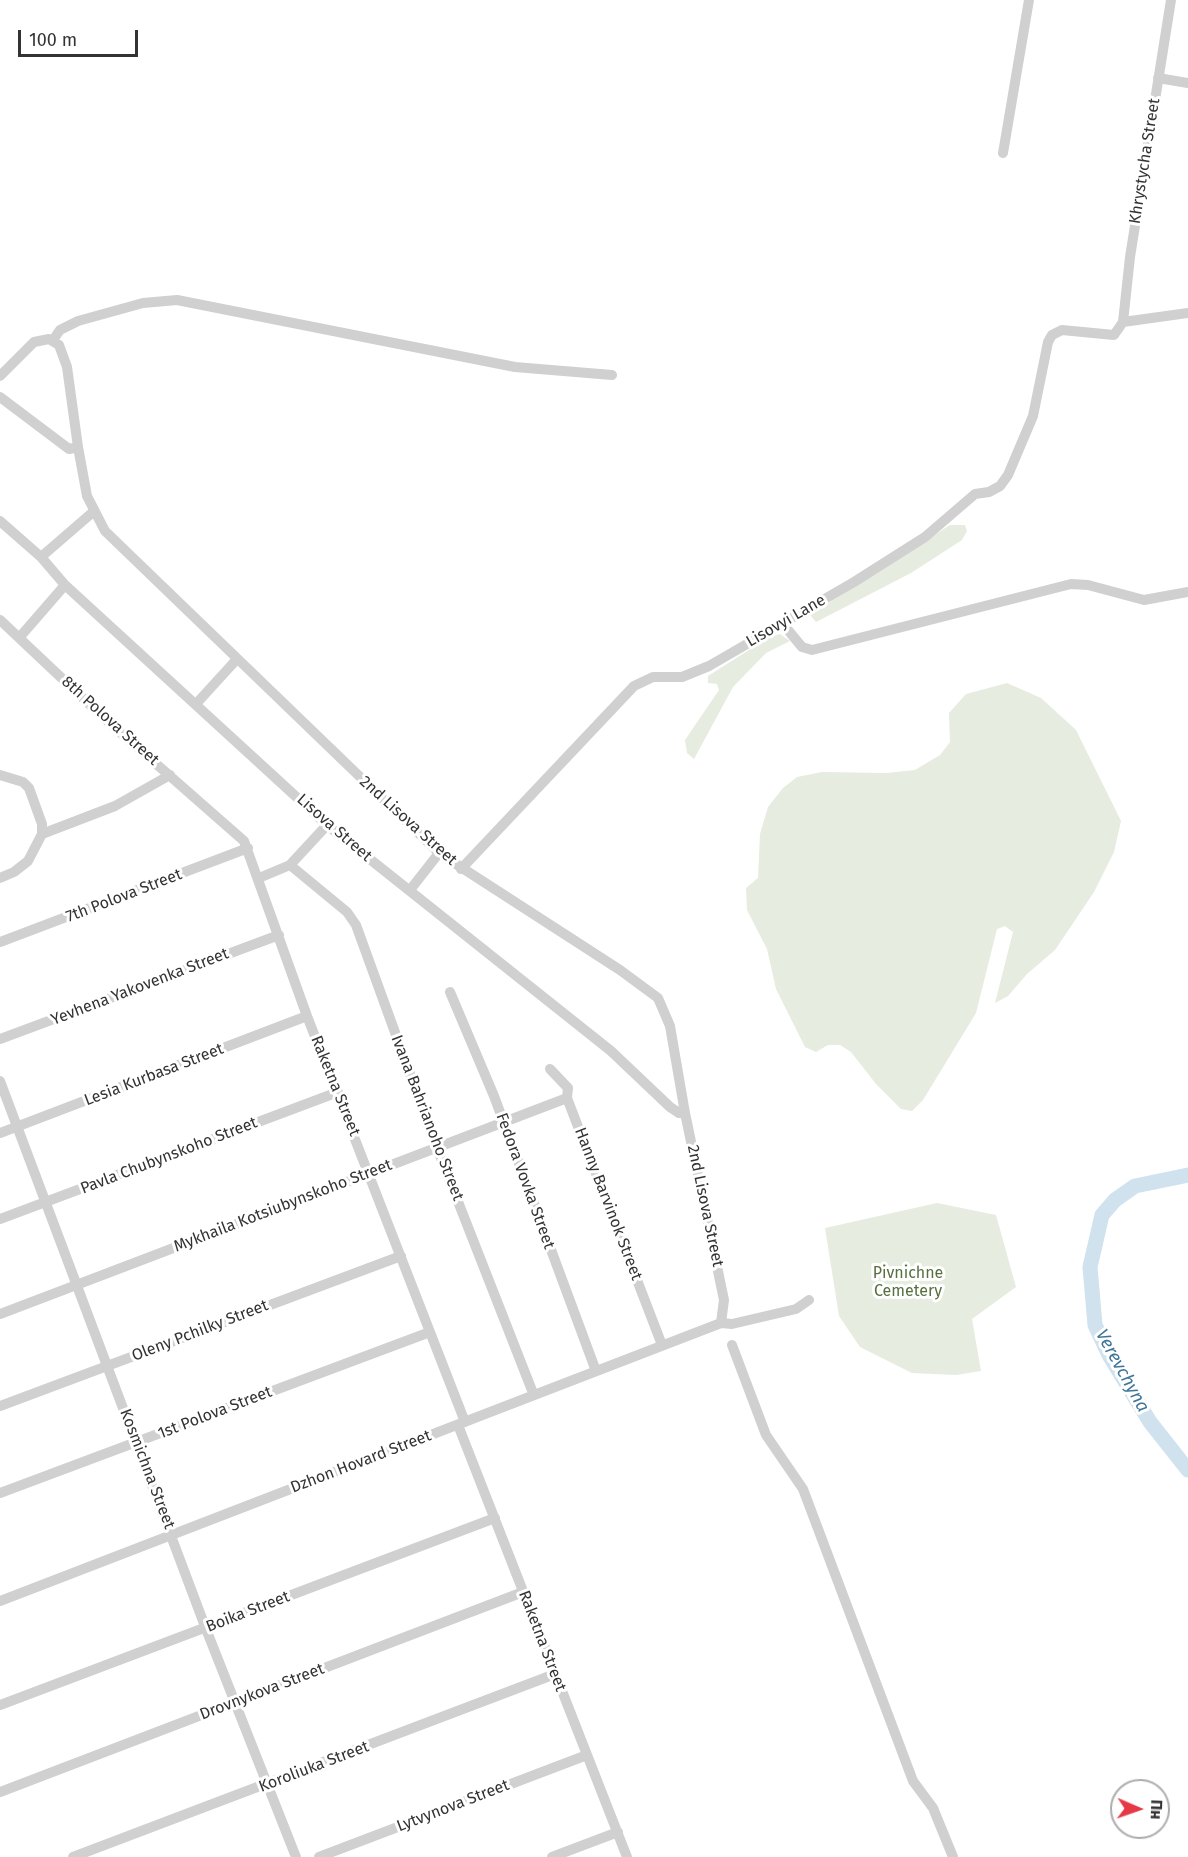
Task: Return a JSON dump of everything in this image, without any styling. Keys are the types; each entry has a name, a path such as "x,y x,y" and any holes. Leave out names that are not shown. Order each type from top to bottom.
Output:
{"street":[{"path":"1003,153 1029,0"},
{"name":"Khrystycha Street","path":"1123,322 1130,257 1171,0"},
{"path":"1158,78 1188,83"},
{"path":"0,376 29,346 40,340 53,340 60,330 78,321 143,303 177,300 515,367 612,375"},
{"path":"1123,322 1188,313"},
{"name":"Lisovyi Lane","path":"461,869 634,686 653,677 673,678 698,672 783,624 925,537 975,494 989,492 1000,486 1008,475 1033,416 1048,342 1055,332 1070,330 1114,335 1123,322"},
{"name":"2nd Lisova Street","path":"53,340 65,356 82,480 93,512 105,531 439,854 620,970 658,998 670,1026 685,1113 724,1299 721,1323"},
{"path":"0,397 69,449 78,447"},
{"path":"41,557 93,512"},
{"name":"Lisova Street","path":"0,521 41,557 65,585 327,825 611,1051 670,1107 679,1113 685,1113"},
{"path":"19,638 65,585"},
{"path":"783,624 802,646 812,650 1071,585 1088,585 1150,601 1188,592"},
{"name":"8th Polova Street","path":"0,620 105,719 170,775 115,806 42,834"},
{"path":"196,704 237,659"},
{"path":"0,775 23,782 29,788 42,824 42,834 28,861 14,872 0,878"},
{"name":"Raketna Street","path":"170,775 234,830 248,848 307,1016 430,1332 495,1518 627,1857"},
{"path":"259,878 290,865 327,825"},
{"name":"7th Polova Street","path":"0,942 248,848"},
{"path":"410,890 439,854"},
{"name":"Ivana Bahrianoho Street","path":"290,865 352,918 437,1148 533,1393"},
{"name":"Yevhena Yakovenka Street","path":"0,1039 279,935"},
{"name":"Fedora Vovka Street","path":"450,992 503,1122 596,1371"},
{"name":"Lesia Kurbasa Street","path":"0,1134 307,1016"},
{"name":"Hanny Barvinok Street","path":"550,1069 566,1085 567,1098 662,1345"},
{"name":"Kosmichna Street","path":"0,1081 206,1629 296,1857"},
{"name":"Pavla Chubynskoho Street","path":"0,1219 338,1092"},
{"name":"Mykhaila Kotsiubynskoho Street","path":"0,1314 567,1098"},
{"name":"Oleny Pchilky Street","path":"0,1406 401,1256"},
{"name":"Dzhon Hovard Street","path":"0,1601 461,1424 533,1393 721,1323 732,1324 796,1309 809,1300"},
{"name":"1st Polova Street","path":"0,1493 430,1332"},
{"path":"732,1345 766,1435 803,1489 913,1781 933,1808 953,1857"},
{"name":"Boika Street","path":"0,1705 495,1518"},
{"name":"Drovnykova Street","path":"0,1792 523,1592"},
{"name":"Koroliuka Street","path":"73,1857 268,1785 555,1674"},
{"name":"Lytvynova Street","path":"319,1857 587,1755"},
{"path":"552,1857 618,1832"}],"green space":[{"path":"950,525 965,525 967,531 962,540 911,573 816,622 810,615"},
{"path":"780,634 790,641 766,653 733,687 694,759 687,753 685,740 719,690 717,684 708,683 708,676 768,638"},
{"path":"1007,683 1041,698 1076,730 1121,821 1114,852 1094,892 1055,950 1027,974 1008,996 995,1003 1013,932 1005,926 997,929 976,1013 923,1100 912,1111 901,1109 876,1084 851,1052 840,1045 828,1045 816,1052 805,1047 776,989 767,949 747,910 746,888 758,878 760,834 768,807 783,788 797,777 822,772 886,773 915,770 940,755 950,742 949,713 966,694"},
{"name":"Pivnichne Cemetery","path":"937,1203 996,1215 1016,1287 972,1319 981,1371 956,1375 912,1373 860,1347 839,1316 825,1228"}],"waterway":[{"name":"Verevchyna","path":"1188,1175 1135,1186 1115,1200 1102,1215 1090,1267 1095,1325 1109,1355 1150,1422 1188,1470"}]}
